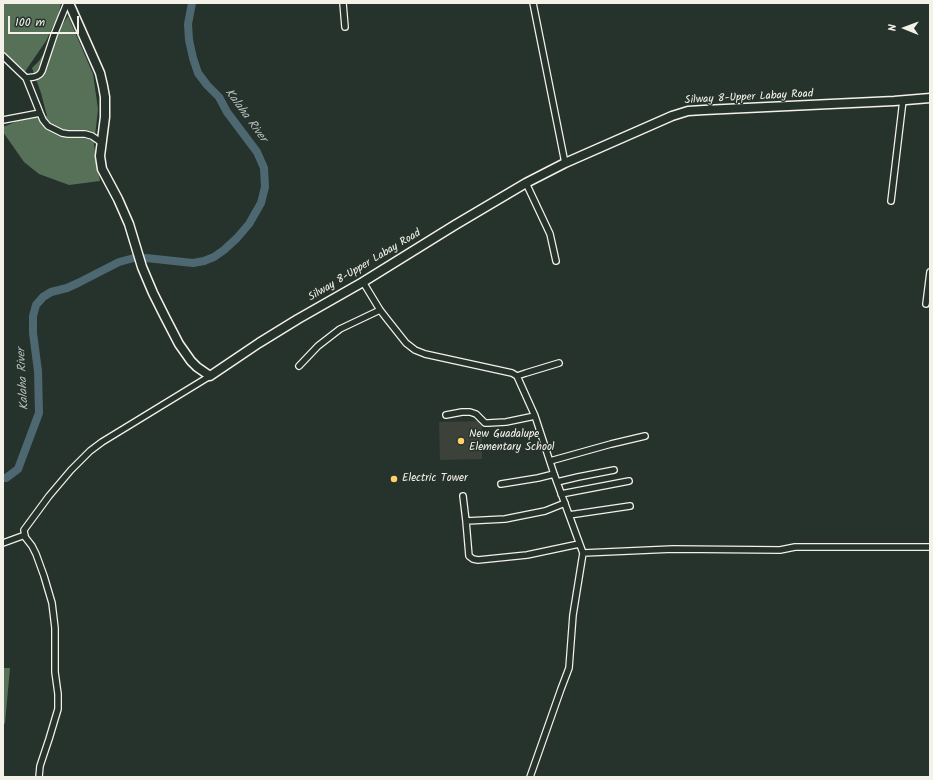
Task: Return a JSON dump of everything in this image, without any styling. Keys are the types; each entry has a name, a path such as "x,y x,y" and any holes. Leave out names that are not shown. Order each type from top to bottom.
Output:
{"main road":[{"path":"68,3 100,73 103,86 105,97 100,156 102,169 129,224 142,267 175,337 197,368 210,376"},
{"name":"Silway 8-Upper Labay Road","path":"210,376 298,319 363,282 526,183 565,163 672,116 688,112 930,98"}],"street":[{"path":"26,78 37,76 42,71 54,35 68,3"},
{"path":"343,3 345,27"},
{"path":"533,3 565,163"},
{"path":"3,56 26,78 43,120 48,126 57,132 92,136 102,143"},
{"path":"891,201 903,100"},
{"path":"3,120 40,113"},
{"path":"526,183 550,234 556,261"},
{"path":"926,304 930,272"},
{"path":"363,282 380,310 406,343 415,350 425,354 512,373 517,376 534,416 583,553 573,615 569,668 530,777"},
{"path":"299,366 318,346 340,329 380,310"},
{"path":"517,376 559,363"},
{"path":"39,777 40,766 58,709 58,694 55,672 55,628 52,603 44,576 34,550 24,535 26,527 49,496 71,470 90,451 102,442 210,376"},
{"path":"446,415 470,412 476,414 487,423 506,422 534,416"},
{"path":"550,461 645,436"},
{"path":"557,482 614,470"},
{"path":"501,484 554,474"},
{"path":"561,494 629,481"},
{"path":"463,496 469,554 471,558 475,560 534,554 579,544"},
{"path":"466,521 531,514 549,510 565,503"},
{"path":"569,515 630,506"},
{"path":"3,543 24,535"},
{"path":"583,553 673,549 780,550 795,547 930,547"}],"shaded area":[{"name":"New Guadalupe Elementary School","path":"482,421 482,459 440,460 439,422"}],"green space":[{"path":"3,3 61,3 58,16 46,41 24,73 3,54"},
{"path":"68,16 93,74 98,109 94,145 100,181 69,185 39,174 24,162 3,132 3,127 20,120 47,116 32,68 39,61"},
{"path":"3,668 10,668 5,723 3,726"}],"waterway":[{"name":"Kalaha River","path":"146,258 193,263 214,257 237,238 249,224 261,203 265,187 264,168 257,152 227,112 219,97 198,73 189,40 188,24 192,3"},
{"name":"Kalaha River","path":"3,478 6,478 18,469 39,413 38,371 33,333 33,316 36,305 43,297 51,292 67,288 119,262 134,258"}],"place":[{"name":"New Guadalupe Elementary School","path":"461,441"},
{"name":"Electric Tower","path":"394,479"}]}
